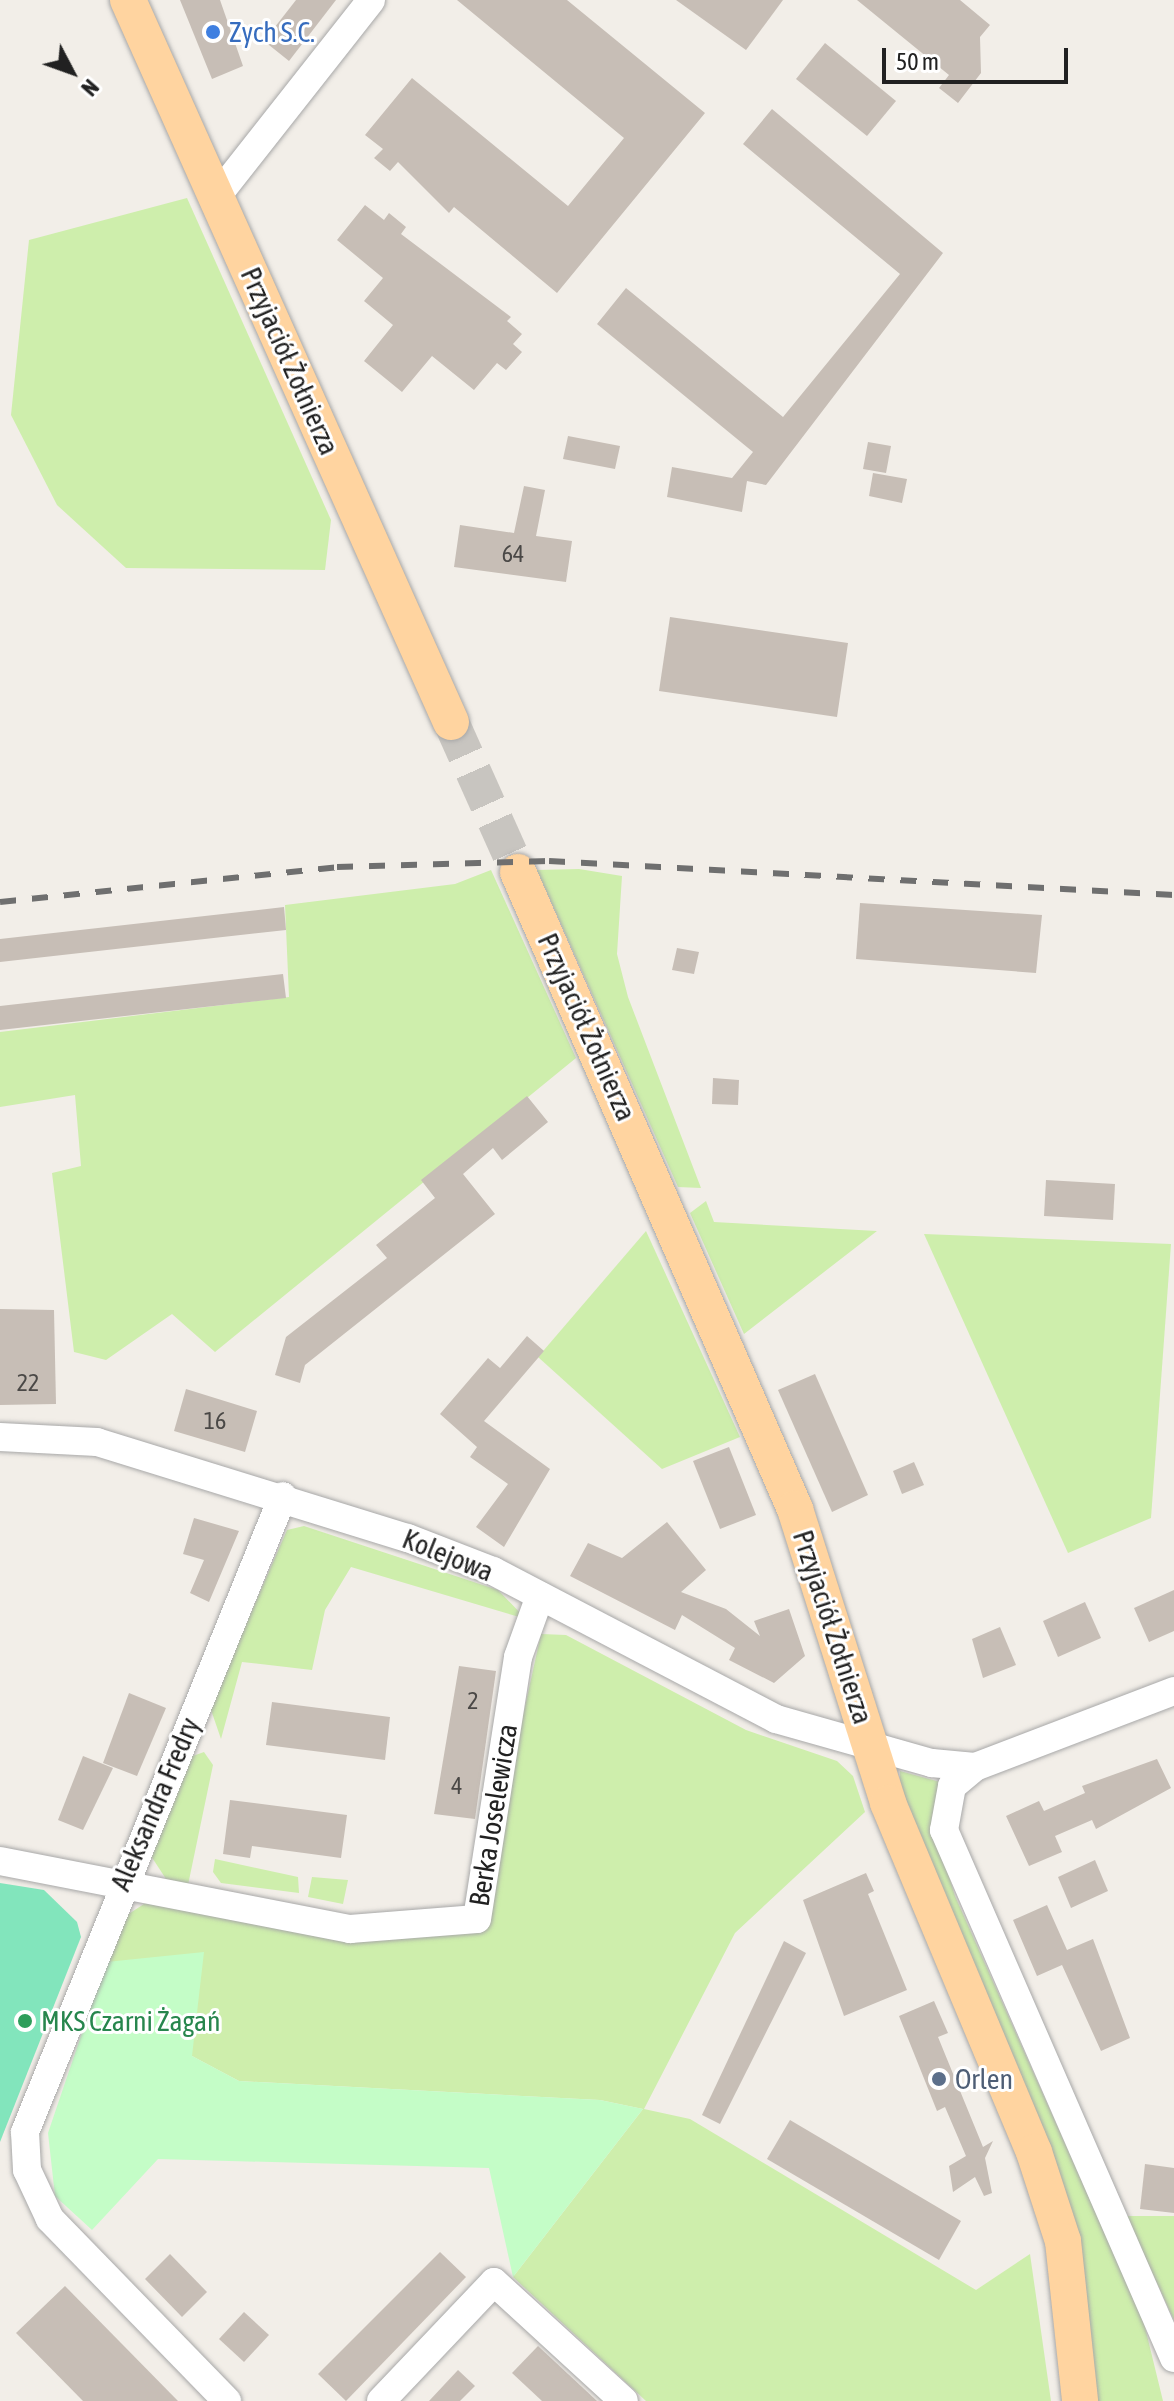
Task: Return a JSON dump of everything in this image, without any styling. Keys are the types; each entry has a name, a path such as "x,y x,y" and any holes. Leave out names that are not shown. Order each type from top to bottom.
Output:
{"main road":[{"name":"Przyjaciół Żołnierza","path":"128,0 451,722"},
{"name":"Przyjaciół Żołnierza","path":"518,872 795,1509 911,1866 1050,2198 1067,2272 1080,2401"}],"street":[{"path":"217,196 371,0"},
{"name":"Kolejowa","path":"0,1437 97,1442 283,1496 408,1538 540,1596 776,1719 871,1749 975,1767"},
{"name":"Aleksandra Fredry","path":"227,2401 50,2219 27,2170 29,2112 283,1496"},
{"name":"Berka Joselewicza","path":"122,1884 350,1929 477,1919 518,1657 540,1596"},
{"path":"1174,1691 975,1767 952,1786 944,1830 1174,2358"},
{"path":"0,1861 122,1884"},
{"path":"381,2401 494,2282 624,2401"}],"green space":[{"path":"187,198 331,520 325,570 126,568 57,505 11,415 29,240"},
{"path":"579,869 622,876 617,954 628,997 701,1188 678,1187 537,870"},
{"path":"491,870 576,1058 215,1352 172,1314 106,1360 74,1352 52,1173 81,1166 75,1095 0,1107 0,1032 289,997 285,905 455,884"},
{"path":"706,1201 714,1222 877,1231 744,1334 690,1213"},
{"path":"646,1231 740,1437 662,1469 538,1357"},
{"path":"924,1234 1171,1244 1151,1518 1068,1553"},
{"path":"304,1526 498,1590 526,1619 351,1567 325,1610 312,1670 242,1662 221,1739 210,1707 287,1530"},
{"path":"541,1634 566,1635 746,1730 837,1761 853,1776 865,1812 735,1933 644,2109 690,2119 976,2290 1030,2254 1051,2401 646,2401 513,2277 643,2109 600,2100 239,2081 192,2056 106,1962 121,1919 147,1902 476,1928"},
{"path":"204,1752 213,1765 188,1885 166,1879 151,1856 190,1757"},
{"path":"900,1771 944,1783 932,1820 955,1896 1143,2319 1163,2401 1097,2401 1084,2268 900,1799"},
{"path":"215,1859 298,1877 299,1893 221,1883 213,1872"},
{"path":"312,1877 348,1880 343,1904 308,1897"},
{"name":"MKS Czarni Żagań","path":"0,1883 44,1890 77,1922 81,1937 0,2142"},
{"path":"204,1952 192,2056 239,2081 600,2100 643,2109 513,2277 489,2168 158,2159 92,2230 55,2196 48,2133 106,1962"},
{"path":"1126,2216 1174,2216 1174,2320"}],"building":[{"name":"Zych S.C.","path":"180,0 220,0 243,66 212,79"},
{"path":"296,0 336,0 289,61 264,41"},
{"path":"457,0 567,0 705,113 557,293 454,207 449,213 398,162 390,171 374,158 383,149 365,135 412,78 568,206 624,138"},
{"path":"676,0 783,0 746,50"},
{"path":"857,0 960,0 990,25 980,37 981,73 958,103 939,88 949,75"},
{"path":"825,43 896,101 867,136 796,79"},
{"path":"772,109 943,253 766,485 747,481 742,512 667,497 672,467 732,478 753,452 597,324 626,288 783,417 900,274 743,144"},
{"path":"365,205 384,220 389,213 406,227 401,234 511,317 507,321 522,334 513,344 522,352 506,370 497,363 474,390 432,356 402,392 364,361 393,325 364,301 383,278 337,240"},
{"path":"568,436 620,446 615,469 563,459"},
{"path":"868,442 891,446 886,473 863,469"},
{"path":"873,473 907,479 902,503 869,496"},
{"path":"524,486 545,490 536,536 572,541 566,582 454,567 460,525 514,533"},
{"path":"670,617 848,643 837,717 659,691"},
{"path":"860,903 1042,915 1036,973 856,959"},
{"path":"284,907 286,930 0,962 0,939"},
{"path":"677,948 699,952 694,974 672,970"},
{"path":"283,974 286,998 0,1030 0,1006"},
{"path":"713,1078 739,1080 738,1105 712,1104"},
{"path":"527,1096 548,1122 502,1160 493,1148 463,1174 495,1214 305,1365 300,1383 275,1375 286,1337 387,1258 376,1245 435,1198 421,1180"},
{"path":"1046,1180 1115,1184 1113,1220 1044,1216"},
{"path":"0,1309 54,1310 56,1404 0,1405"},
{"path":"527,1336 544,1351 484,1421 550,1469 504,1547 476,1527 508,1484 470,1457 477,1447 440,1414 488,1358 500,1368"},
{"path":"815,1374 868,1495 832,1512 778,1390"},
{"path":"186,1389 257,1411 245,1452 174,1431"},
{"path":"729,1447 756,1515 720,1529 693,1461"},
{"path":"914,1462 924,1485 902,1494 893,1471"},
{"path":"194,1518 239,1531 209,1602 190,1593 204,1560 183,1554"},
{"path":"667,1522 706,1570 681,1592 726,1609 760,1636 754,1621 789,1609 805,1656 774,1683 729,1660 735,1648 682,1615 675,1630 570,1576 588,1543 622,1558"},
{"path":"1174,1590 1174,1631 1149,1642 1134,1608"},
{"path":"1085,1602 1101,1638 1058,1657 1043,1621"},
{"path":"1000,1627 1016,1665 983,1678 972,1639"},
{"path":"459,1666 496,1671 475,1819 434,1814"},
{"path":"129,1693 166,1708 137,1776 103,1763"},
{"path":"272,1702 390,1717 385,1760 266,1745"},
{"path":"83,1756 113,1768 83,1830 58,1820"},
{"path":"1157,1759 1171,1788 1096,1829 1092,1820 1055,1836 1062,1852 1029,1866 1006,1816 1039,1801 1044,1811 1085,1793 1082,1786"},
{"path":"230,1800 347,1815 341,1858 252,1846 250,1858 223,1854"},
{"path":"1095,1860 1108,1891 1071,1908 1058,1877"},
{"path":"866,1873 874,1891 868,1894 907,1990 844,2016 803,1900"},
{"path":"1047,1905 1067,1950 1093,1939 1130,2038 1101,2051 1062,1965 1037,1976 1013,1920"},
{"path":"784,1941 806,1953 720,2124 702,2115"},
{"path":"934,2001 948,2033 938,2037 983,2147 993,2141 985,2158 992,2193 984,2196 975,2177 953,2192 949,2166 966,2156 945,2107 937,2111 899,2016"},
{"path":"790,2120 961,2221 939,2260 767,2159"},
{"path":"1145,2164 1174,2168 1174,2213 1140,2209"},
{"path":"440,2252 466,2277 346,2401 318,2374"},
{"path":"170,2254 207,2292 182,2317 145,2279"},
{"path":"65,2286 178,2401 83,2401 16,2333"},
{"path":"244,2312 269,2335 244,2362 219,2339"},
{"path":"538,2346 597,2401 542,2401 512,2373"},
{"path":"458,2370 475,2386 460,2401 429,2401"}],"tunnel":[{"path":"451,722 518,872"}],"railway":[{"path":"0,902 337,867 549,861 1174,895"}],"place":[{"name":"Zych S.C.","path":"213,32"},
{"name":"MKS Czarni Żagań","path":"25,2021"},
{"name":"Orlen","path":"939,2079"}]}
